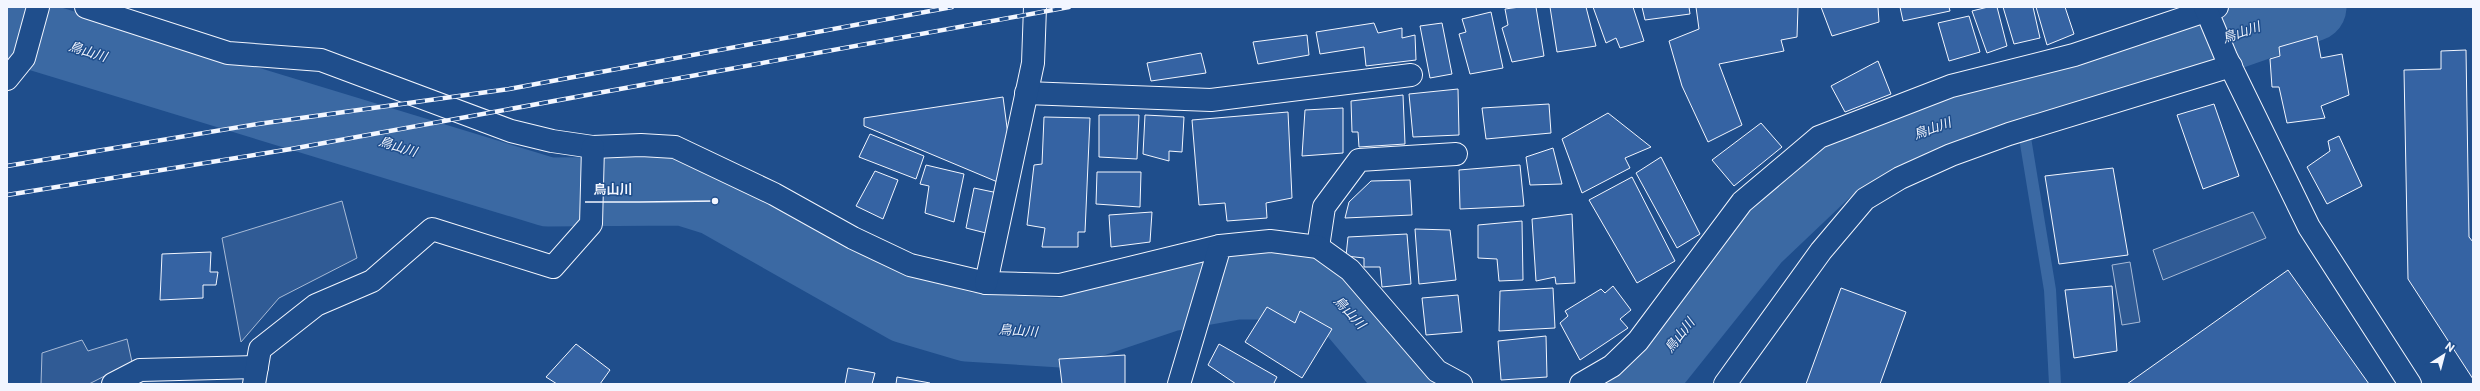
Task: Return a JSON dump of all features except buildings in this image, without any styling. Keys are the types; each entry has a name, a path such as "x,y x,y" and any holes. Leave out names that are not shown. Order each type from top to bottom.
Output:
{"street":[{"path":"7,79 24,58 38,7"},
{"path":"86,7 228,53 321,60 511,131 552,141 594,147 675,147 774,194 853,238 910,265 986,282 1060,286 1220,246 1270,241 1318,247 1350,270 1437,371 1461,384"},
{"path":"986,282 1033,63 1035,7"},
{"path":"1581,384 1612,366 1638,341 1742,202 1819,137 1951,86 2074,55 2209,8 2228,61 2309,227 2410,384"},
{"path":"1725,384 1821,251 1865,199 1900,178 1951,155 2009,134 2228,61"},
{"path":"1026,93 1211,100 1411,76"},
{"path":"113,384 140,370 256,376 260,349 316,305 372,280 432,229 553,267 591,224 594,147"},
{"path":"1318,247 1324,207 1359,160 1456,154"},
{"path":"1179,384 1202,314 1210,278 1220,246"}],"shaded area":[{"path":"342,201 357,258 279,298 241,342 222,238"},
{"path":"2253,212 2266,238 2163,280 2153,250"},
{"path":"2130,262 2140,322 2122,325 2112,265"},
{"path":"127,339 132,362 89,384 41,384 42,353 82,340 88,351"}],"waterway":[{"name":"鳥山川","path":"1640,384 1756,239 1836,163 1982,109 2072,91 2312,7"},
{"name":"鳥山川","path":"7,27 548,192 683,191 715,201 906,309 967,327 1062,333 1169,297 1236,285 1265,285 1337,294 1413,384"},
{"path":"2019,101 2050,290 2055,384"}],"railway":[{"path":"7,166 258,124 509,89 952,7"},
{"path":"7,195 291,149 1069,7"}],"place":[{"name":"鳥山川","path":"715,201"}]}
